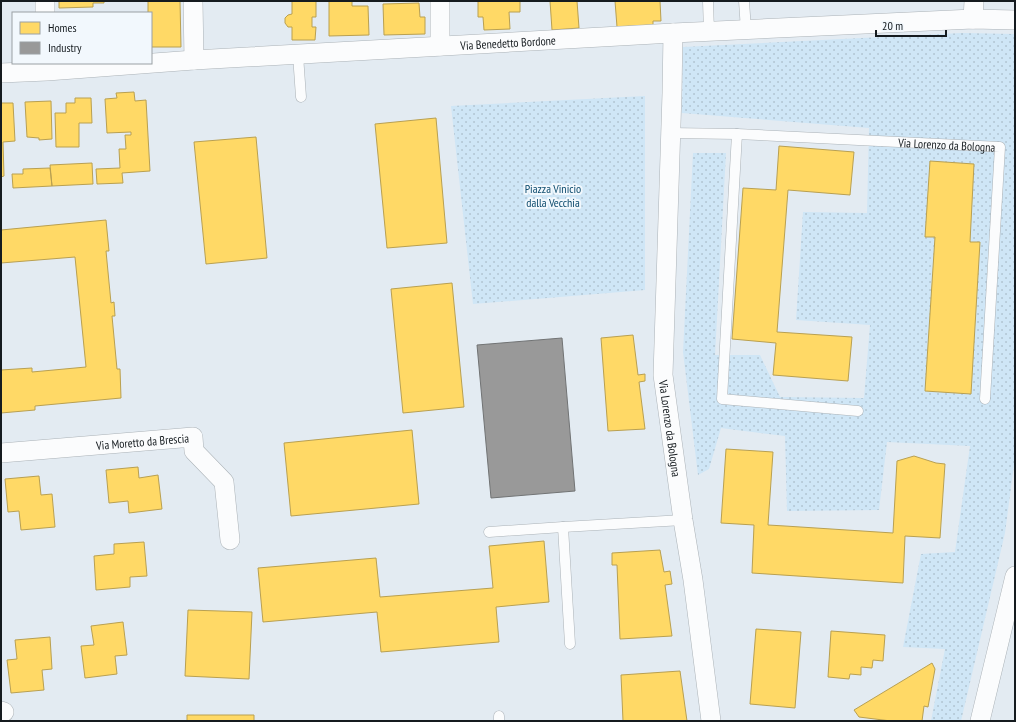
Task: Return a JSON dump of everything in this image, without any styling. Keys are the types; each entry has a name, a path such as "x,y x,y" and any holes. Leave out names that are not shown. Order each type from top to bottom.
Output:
{"street":[{"path":"45,1 45,12"},
{"path":"193,1 194,60"},
{"path":"440,1 440,46"},
{"name":"Via Benedetto Bordone","path":"152,62 746,30 973,10 1015,20"},
{"name":"Via Lorenzo da Bologna","path":"673,33 663,375 683,520 693,580 711,721"},
{"name":"Via Benedetto Bordone","path":"1,73 46,67 109,64"},
{"name":"Via Moretto da Brescia","path":"1,453 193,437 194,451 224,482 230,540"},
{"path":"980,721 1015,576"}],"lane":[{"path":"708,1 710,32"},
{"path":"744,1 746,30"},
{"path":"298,54 301,97"},
{"name":"Via Lorenzo da Bologna","path":"670,133 737,134 1000,147 985,399"},
{"path":"737,134 722,399 858,410"},
{"path":"489,532 683,520"},
{"path":"563,527 570,644"}],"green space":[{"path":"962,33 1015,34 1015,457 1005,533 961,721 931,721 945,649 903,647 921,554 955,552 970,446 887,442 879,510 787,511 785,436 721,428 709,469 698,475 683,352 693,153 726,153 715,355 760,355 780,397 864,398 870,325 796,320 803,212 867,213 869,128 682,113 683,47"},
{"name":"Piazza Vinicio dalla Vecchia","path":"645,96 645,290 473,304 451,106"}],"building: Homes":[{"path":"59,1 104,1 104,3 93,3 93,7 59,8"},
{"path":"148,1 180,1 181,47 152,47 152,12 148,12"},
{"path":"292,1 316,1 316,17 312,17 312,27 316,27 315,40 292,40 292,27 288,27 285,23 285,18 292,14"},
{"path":"329,1 352,1 352,6 368,6 369,35 329,36"},
{"path":"478,1 520,1 520,12 509,12 510,29 484,30 483,17 478,17"},
{"path":"550,1 577,1 579,28 552,30"},
{"path":"615,1 660,1 661,21 653,21 653,25 617,27"},
{"path":"419,3 420,17 425,17 425,34 384,35 383,4"},
{"path":"134,92 135,101 146,100 150,171 122,173 123,183 97,184 96,169 120,168 119,149 126,149 125,135 131,135 131,132 107,133 105,99 117,98 116,93"},
{"path":"75,98 91,98 92,123 79,123 79,147 56,147 55,113 66,113 66,103 75,103"},
{"path":"51,101 52,139 39,140 39,138 27,137 25,102"},
{"path":"1,103 13,103 15,141 3,142 4,176 1,177"},
{"path":"436,118 447,243 387,248 375,124"},
{"path":"256,137 267,258 206,264 194,142"},
{"path":"779,146 854,152 850,195 788,190 777,332 852,337 848,381 773,375 776,343 732,339 743,188 776,190"},
{"path":"930,161 974,164 970,242 980,242 971,394 925,391 935,237 925,237"},
{"path":"92,163 93,184 52,186 50,165"},
{"path":"50,168 52,186 13,188 12,174 23,174 23,169"},
{"path":"106,220 109,251 106,251 111,303 114,302 115,316 112,316 117,369 120,369 121,398 35,406 35,410 1,413 1,370 32,368 32,372 86,367 75,257 1,263 1,230"},
{"path":"452,283 464,407 403,413 391,289"},
{"path":"633,335 638,375 645,374 645,381 639,382 645,429 608,431 601,338"},
{"path":"412,430 419,504 291,516 284,443"},
{"path":"726,449 773,452 768,525 893,533 897,461 914,456 936,463 945,464 940,538 905,536 903,583 752,573 754,525 721,523"},
{"path":"138,467 139,478 158,475 162,509 129,513 128,501 109,503 106,470"},
{"path":"39,476 41,495 52,494 55,527 21,530 19,511 8,512 5,479"},
{"path":"544,541 549,602 496,607 499,642 381,652 377,612 263,622 258,568 376,558 380,597 493,588 489,546"},
{"path":"144,542 147,576 130,577 130,587 96,590 94,556 114,554 114,544"},
{"path":"660,550 664,572 670,571 672,584 665,585 672,636 620,639 617,565 612,565 612,553"},
{"path":"188,610 252,612 249,679 185,676"},
{"path":"123,622 127,655 115,656 117,674 85,678 81,646 94,645 91,626"},
{"path":"756,629 801,632 795,708 750,704"},
{"path":"831,631 885,635 883,661 873,660 872,668 861,667 861,675 850,674 849,679 828,677"},
{"path":"50,637 52,669 42,670 44,690 11,693 7,660 17,659 15,640"},
{"path":"932,663 935,669 928,707 924,706 922,721 891,721 859,717 854,710"},
{"path":"680,671 687,721 623,721 621,675"},
{"path":"187,715 254,715 254,721 187,721"}],"building: Industry":[{"path":"562,338 575,491 491,498 477,345"}]}
